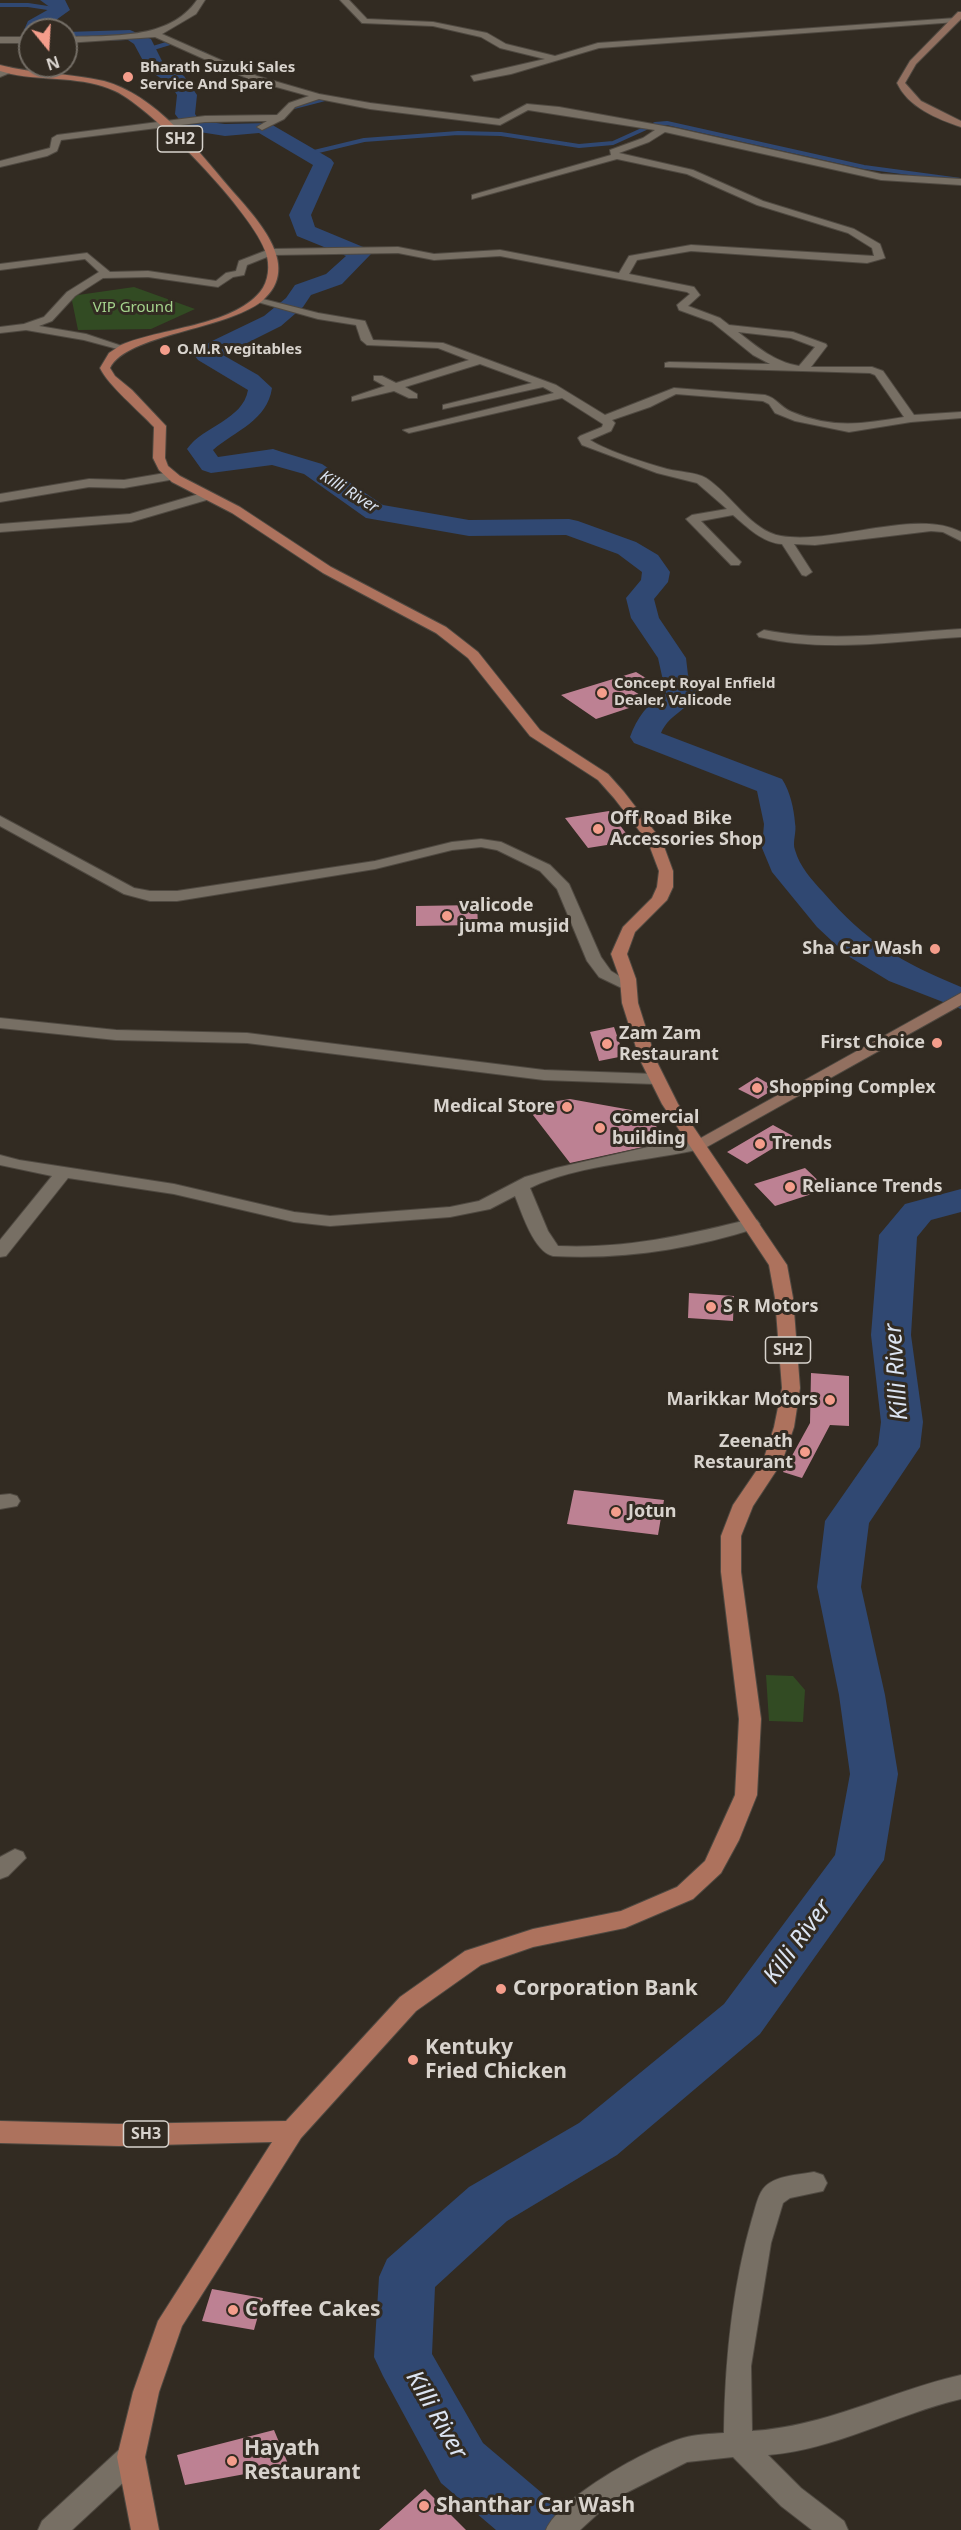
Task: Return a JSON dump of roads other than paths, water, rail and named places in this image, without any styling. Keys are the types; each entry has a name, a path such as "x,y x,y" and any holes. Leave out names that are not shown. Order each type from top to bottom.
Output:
{"main road":[{"path":"958,17 913,63 901,82 903,92 961,124"},
{"name":"SH2","path":"3,71 115,88 135,99 164,124 201,160 265,239 274,261 272,280 259,301"},
{"path":"171,476 163,468 159,458 160,426 128,392 110,378 105,368 108,358 121,349 245,309 259,301"},
{"name":"SH2","path":"145,2530 131,2457 146,2392 171,2321 219,2249 292,2131 408,2004 472,1958 533,1938 625,1919 685,1893 713,1867 728,1840 746,1795 750,1719 731,1572 731,1536 743,1505 772,1462 784,1428 791,1388 784,1298 778,1264 699,1144 669,1104 655,1079 630,1003 619,954 628,930 659,900 665,887 666,871 656,841 603,777 535,733 473,655 441,630 327,570 236,510 171,476"},
{"path":"699,1144 961,998"},
{"name":"SH3","path":"0,2132 119,2135 292,2131"}],"street":[{"path":"78,39 156,34 193,12 201,0"},
{"path":"344,0 365,21 434,24 484,35 504,46 555,58"},
{"path":"474,78 508,72 598,46 626,42 653,43 958,17"},
{"path":"156,34 254,78 318,96 370,106 496,125 520,108 533,107 586,114 781,153 881,177 906,181 961,182"},
{"path":"0,40 18,40"},
{"path":"262,127 281,117 292,105 318,96"},
{"path":"0,164 44,154 54,149 57,138 200,119 281,117"},
{"path":"622,277 633,258 691,248 867,260 876,260 881,254 876,246 851,231 760,203 690,172 617,156 612,152 646,140 655,128"},
{"path":"475,197 617,156"},
{"path":"0,330 26,327 48,319 71,294 101,275 148,274 218,284 230,275 240,273 243,263 255,261 270,252 398,250 434,257 500,253 690,289 695,292 695,295 686,300 682,305 683,308 716,320 757,353 785,367"},
{"path":"0,267 87,256 108,275"},
{"path":"259,301 318,316 361,323 366,340 377,344 439,345 566,394 609,423 607,429 584,438 586,443 661,471 701,480 768,537 786,541 815,541 931,527 946,528 961,537"},
{"path":"0,322 86,337 121,349"},
{"path":"726,328 793,335 822,346 802,370"},
{"path":"356,399 481,360"},
{"path":"669,365 872,370 879,373 911,419"},
{"path":"378,378 413,396"},
{"path":"447,407 543,384"},
{"path":"605,419 646,405 674,391 765,398 773,402 779,411 849,429 911,419 961,415"},
{"path":"409,430 566,394"},
{"path":"0,498 89,483 124,484 171,476"},
{"path":"0,528 130,518 206,496"},
{"path":"735,562 692,519 737,511"},
{"path":"786,541 806,572"},
{"path":"764,634 790,639 847,641 961,633"},
{"path":"0,820 129,891 150,896 177,896 375,865 452,846 481,843 501,846 545,868 564,887 593,958 605,974 628,986"},
{"path":"0,1023 116,1035 247,1038 544,1075 655,1079"},
{"path":"0,1160 174,1189 294,1217 330,1221 450,1212 484,1205 520,1186 584,1167 648,1152 699,1144"},
{"path":"0,1252 64,1172"},
{"path":"520,1186 539,1232 553,1251 607,1250 713,1238 751,1224"},
{"path":"814,2183 784,2188 772,2196 758,2243 738,2366 738,2444 791,2497 834,2530"},
{"path":"560,2530 604,2490 684,2450 788,2440 864,2418 932,2392 961,2387"},
{"path":"52,2530 131,2457"}],"waterway":[{"name":"Killi River","path":"47,18 61,10 58,3 49,0"},
{"path":"0,5 28,5 61,10"},
{"name":"Killi River","path":"78,37 130,35 145,43 155,66 177,80 187,95 185,114 194,126 225,130 262,127 324,163 300,215 305,231 360,254 334,279 303,290 295,303 272,321 206,355 260,388 253,408 200,449 211,465 273,457 313,469 375,512 469,528 569,527 627,548 648,561 656,572 654,582 640,598 645,618 672,658 674,675 681,690 680,698 667,705 654,718 645,737 771,786 780,824 778,848 788,872 829,920 860,949 901,974 961,999"},
{"path":"150,49 173,42 205,54"},
{"path":"294,107 325,99"},
{"path":"310,153 364,140 458,133 501,134 579,146 613,143 655,124 667,123 864,167 961,180"},
{"name":"Killi River","path":"541,2530 462,2463 403,2357 407,2277 488,2204 598,2139 742,2019 859,1860 874,1774 862,1695 839,1587 847,1521 899,1447 902,1422 891,1335 898,1235 918,1212 961,1200"}],"place":[{"name":"Bharath Suzuki Sales Service And Spare","path":"128,77"},
{"name":"O.M.R vegitables","path":"165,350"},
{"name":"Concept Royal Enfield Dealer, Valicode","path":"602,693"},
{"name":"Off Road Bike Accessories Shop","path":"598,829"},
{"name":"valicode juma musjid","path":"447,916"},
{"name":"Sha Car Wash","path":"935,949"},
{"name":"First Choice","path":"937,1043"},
{"name":"Zam Zam Restaurant","path":"607,1044"},
{"name":"Shopping Complex","path":"757,1088"},
{"name":"Medical Store","path":"567,1107"},
{"name":"comercial building","path":"600,1128"},
{"name":"Trends","path":"760,1144"},
{"name":"Reliance Trends","path":"790,1187"},
{"name":"S R Motors","path":"711,1307"},
{"name":"Marikkar Motors","path":"830,1400"},
{"name":"Zeenath Restaurant","path":"805,1452"},
{"name":"Jotun","path":"616,1512"},
{"name":"Corporation Bank","path":"501,1989"},
{"name":"Kentuky Fried Chicken","path":"413,2060"},
{"name":"Coffee Cakes","path":"233,2310"},
{"name":"Hayath Restaurant","path":"232,2461"},
{"name":"Shanthar Car Wash","path":"424,2506"}],"park label":[{"name":"VIP Ground","path":"133,308"}]}
